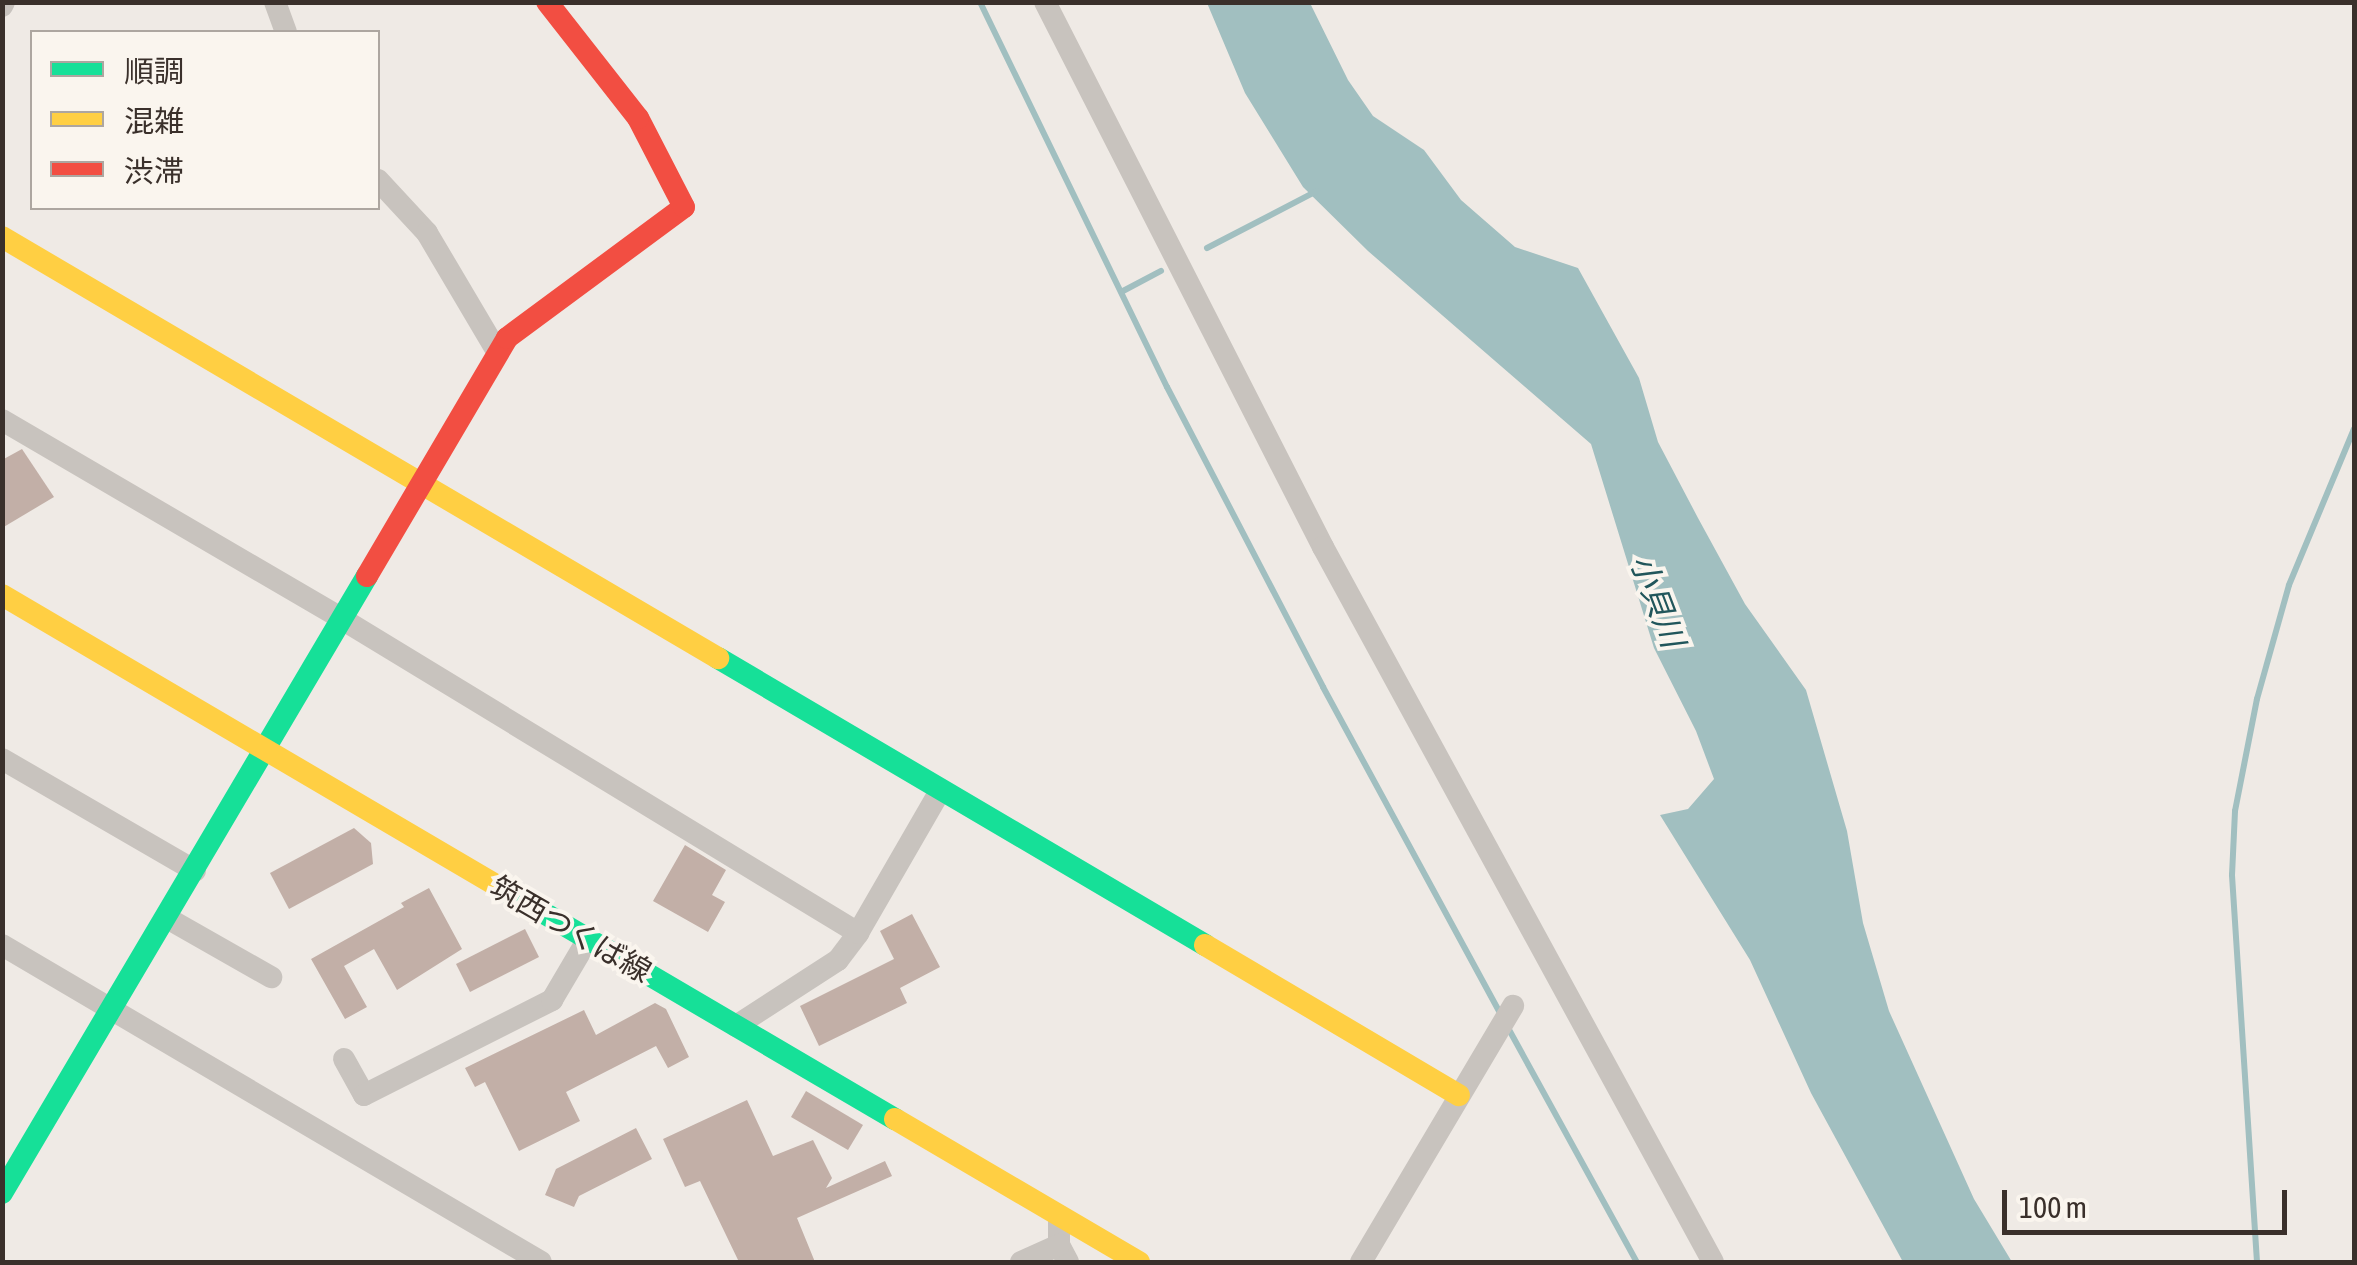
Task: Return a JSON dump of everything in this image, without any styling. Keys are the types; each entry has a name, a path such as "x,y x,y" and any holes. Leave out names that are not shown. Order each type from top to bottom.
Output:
{"street":[{"path":"275,2 285,30"},
{"path":"2,1193 425,483 506,338 684,207 638,118 547,2"},
{"path":"1045,2 1322,547 1712,1262"},
{"path":"380,182 427,234 498,353"},
{"path":"2,236 1460,1095"},
{"path":"2,420 342,619 858,934"},
{"name":"筑西つくば線","path":"2,595 1139,1262"},
{"path":"2,760 195,871"},
{"path":"736,1026 816,978 838,960 858,934 940,791"},
{"path":"167,918 271,976"},
{"path":"344,1059 364,1095 552,1000 588,939"},
{"path":"2,944 541,1262"},
{"path":"1361,1262 1508,1016"},
{"path":"1021,1262 1063,1254 1059,1216"}],"water":[{"name":"小貝川","path":"1207,3 1310,3 1348,80 1373,116 1424,150 1461,200 1515,247 1578,268 1639,378 1658,442 1698,518 1745,604 1806,690 1847,831 1863,923 1889,1011 1974,1199 2012,1262 1903,1262 1811,1093 1750,960 1660,815 1688,809 1714,779 1696,731 1654,648 1591,444 1368,251 1303,187 1245,93"}],"building":[{"path":"22,449 54,497 2,528 2,460"},
{"path":"354,828 371,843 373,864 289,909 270,873"},
{"path":"685,845 726,870 712,895 725,902 708,932 653,901"},
{"path":"429,888 462,949 397,990 374,949 344,966 367,1007 345,1019 311,959 404,907 401,903"},
{"path":"912,914 940,967 900,988 907,1003 819,1046 800,1006 894,959 880,931"},
{"path":"525,929 539,957 470,992 456,964"},
{"path":"655,1003 666,1009 689,1057 668,1068 656,1046 566,1092 580,1121 519,1151 485,1082 475,1087 465,1068 584,1010 596,1035"},
{"path":"806,1091 863,1125 848,1150 791,1117"},
{"path":"747,1100 773,1156 813,1140 832,1178 826,1188 885,1161 892,1176 797,1218 815,1262 739,1262 700,1181 685,1187 663,1139"},
{"path":"636,1128 652,1159 579,1196 574,1207 545,1195 556,1169"}],"waterway":[{"path":"980,2 1167,387 1323,687 1501,1015"},
{"path":"1207,248 1317,191"},
{"path":"1123,291 1161,271"},
{"path":"2257,1262 2232,875 2235,811 2257,699 2289,585 2354,429"},
{"path":"1507,1026 1637,1262"}],"traffic: fast":[{"path":"2,1193 367,576"},
{"path":"718,658 1205,945"},
{"path":"501,888 895,1119"}],"traffic: slow":[{"path":"2,237 718,658"},
{"path":"2,595 501,888"},
{"path":"1205,945 1459,1095"},
{"path":"895,1119 1139,1262"}],"traffic: jam":[{"path":"367,576 507,338 684,207 638,118 547,2"}]}
